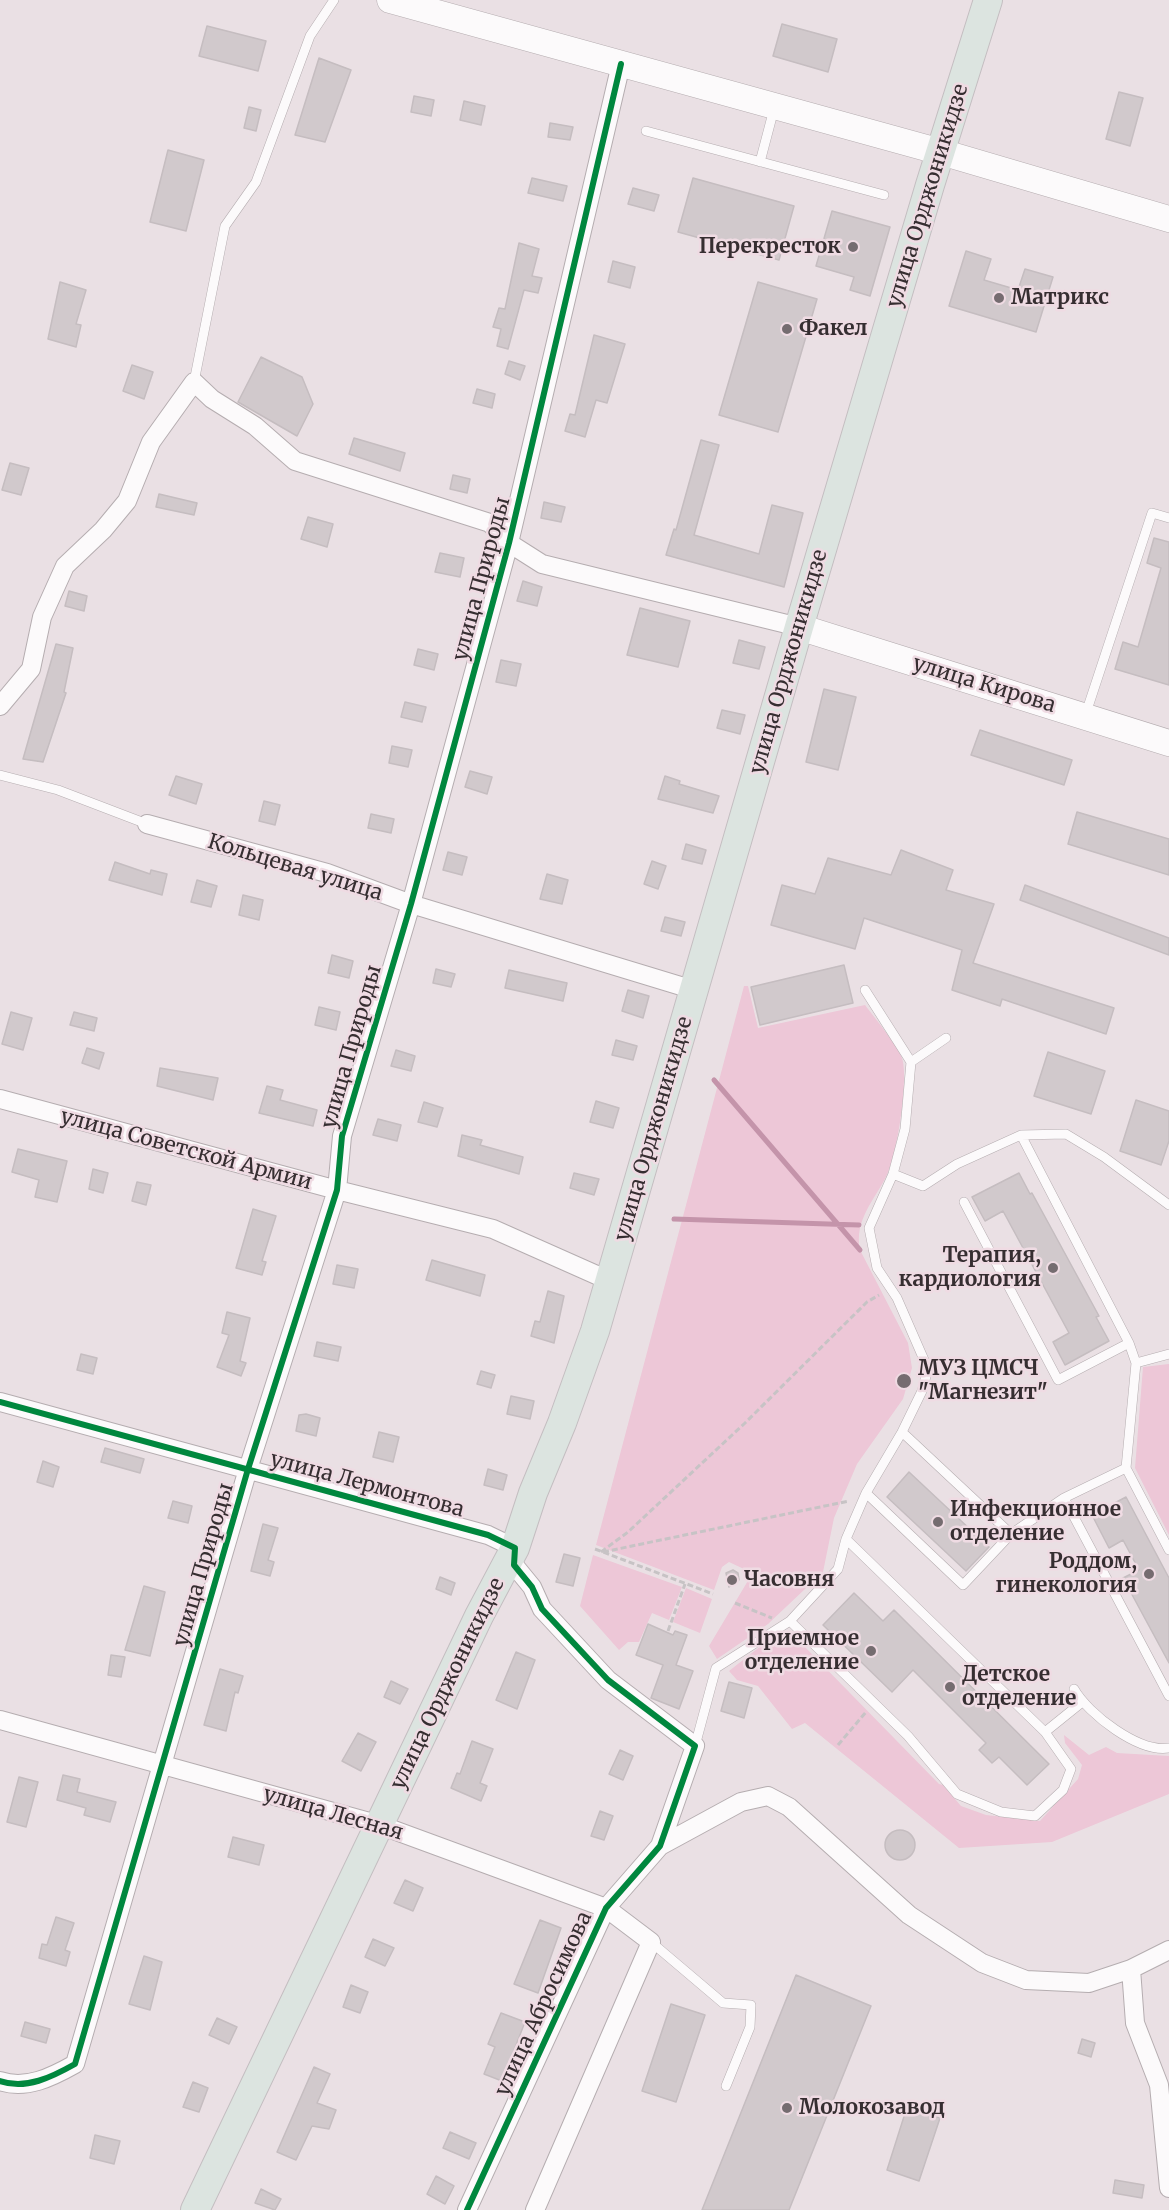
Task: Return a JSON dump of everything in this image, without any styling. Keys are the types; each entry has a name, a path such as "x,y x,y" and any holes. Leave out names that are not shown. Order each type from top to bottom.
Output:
{"main road":[{"name":"улица Орджоникидзе","path":"195,2210 279,2029 380,1825 479,1616 515,1548 532,1493 588,1352 799,627 988,0"}],"street":[{"path":"390,0 941,152 1169,219"},
{"name":"улица Природы","path":"0,2081 11,2085 47,2079 75,2064 164,1765 248,1469 337,1190 342,1137 411,904 509,543 621,64"},
{"path":"0,706 32,669 42,617 65,566 103,530 127,501 151,442 194,382 212,399 255,426 295,461 490,523 509,543 542,564 799,627"},
{"name":"улица Кирова","path":"799,627 1169,742"},
{"name":"Кольцевая улица","path":"147,824 327,873 411,904 694,990"},
{"name":"улица Советской Армии","path":"0,1100 493,1229 610,1281"},
{"name":"улица Лермонтова","path":"0,1402 488,1535 515,1548"},
{"path":"515,1548 514,1564 532,1587 542,1609 608,1680 695,1746"},
{"name":"улица Лесная","path":"0,1720 380,1825 606,1908 651,1942"},
{"name":"улица Абросимова","path":"467,2210 606,1908 660,1846 695,1746"},
{"path":"660,1846 741,1802 768,1796 789,1806 909,1915 982,1963 1026,1980 1089,1983 1131,1970 1169,1950"},
{"path":"535,2210 651,1942"},
{"path":"1131,1970 1134,2023 1159,2085 1169,2188"}],"lane":[{"path":"194,382 225,226 256,182 310,36 334,0"},
{"path":"760,162 774,106"},
{"path":"646,131 884,195"},
{"path":"1085,716 1152,513 1169,518"},
{"name":"Кольцевая улица","path":"0,775 58,790 147,824"},
{"path":"695,1746 716,1668 787,1622 838,1569 846,1539 865,1495 902,1432 922,1392 928,1369 891,1289 877,1268 869,1228 893,1174 905,1129 911,1062 866,990"},
{"path":"911,1062 946,1038"},
{"path":"893,1174 923,1186 957,1164 1021,1135 1066,1134 1104,1157 1169,1205"},
{"path":"1021,1135 1129,1343 1136,1362 1126,1468 1169,1550"},
{"path":"964,1202 1058,1380 1129,1343"},
{"path":"1136,1362 1169,1354"},
{"path":"902,1432 1011,1534"},
{"path":"865,1495 963,1586 1011,1534 1064,1498 1126,1468"},
{"path":"1064,1498 1169,1696"},
{"path":"787,1622 875,1702 957,1794 1001,1812 1035,1816 1063,1790 1071,1768 1045,1732 846,1539"},
{"path":"1074,1689 1081,1703 1121,1734 1146,1745 1169,1748"},
{"path":"1045,1732 1081,1703"},
{"path":"651,1942 723,2003 751,2005 750,2027 726,2086"}],"path":[{"path":"602,1552 628,1532 745,1423 867,1302 891,1289"},
{"path":"602,1552 865,1495"},
{"path":"595,1550 713,1594"},
{"path":"668,1631 685,1584"},
{"path":"735,1603 787,1622"},
{"path":"838,1745 875,1702"}],"shaded area":[{"path":"744,986 748,986 758,1028 865,1005 902,1058 903,1099 895,1151 887,1175 862,1220 859,1239 860,1250 908,1343 912,1368 903,1399 857,1464 834,1518 823,1572 768,1624 717,1659 709,1646 749,1579 746,1570 729,1562 722,1567 714,1590 596,1545"},
{"path":"1169,1364 1169,1535 1135,1468 1143,1367"},
{"path":"593,1555 682,1587 669,1620 652,1613 639,1642 628,1642 619,1650 580,1606"},
{"path":"686,1588 712,1599 700,1633 673,1622"},
{"path":"779,1636 798,1641 805,1647 939,1784 943,1785 961,1806 986,1815 1040,1821 1078,1779 1082,1765 1065,1743 1064,1735 1089,1755 1106,1747 1117,1753 1169,1756 1169,1794 1052,1842 959,1848 805,1723 792,1729 758,1686 737,1680 729,1671 771,1638"}],"building":[{"path":"782,24 837,39 828,72 773,56"},
{"path":"207,26 266,41 258,71 199,56"},
{"path":"319,58 351,70 325,142 295,135"},
{"path":"1119,92 1143,98 1130,146 1106,139"},
{"path":"414,96 434,100 431,116 411,112"},
{"path":"464,101 485,106 481,125 460,120"},
{"path":"249,107 261,110 256,131 244,128"},
{"path":"550,123 573,127 570,140 548,137"},
{"path":"168,150 204,160 186,231 150,222"},
{"path":"532,178 567,186 563,201 528,193"},
{"path":"693,178 794,206 779,260 678,232"},
{"path":"633,188 659,195 654,211 628,204"},
{"name":"Перекресток","path":"832,211 890,227 870,296 850,290 854,277 816,266"},
{"path":"519,243 539,249 532,276 542,278 538,293 524,290 508,349 497,346 501,329 493,327 499,308 505,309"},
{"name":"Матрикс","path":"966,251 991,259 984,280 1018,290 1025,269 1053,277 1036,332 949,306"},
{"path":"613,261 635,267 630,288 608,282"},
{"path":"60,282 86,290 76,324 81,325 76,347 48,339"},
{"path":"758,282 817,299 778,432 719,415"},
{"path":"594,335 625,344 607,403 596,400 585,437 565,431 570,414 575,415"},
{"path":"261,357 302,377 313,404 297,436 238,402"},
{"path":"509,361 525,366 520,380 505,374"},
{"path":"132,365 153,372 144,399 123,391"},
{"path":"477,389 495,394 492,408 473,403"},
{"path":"354,438 405,453 400,471 349,454"},
{"path":"701,440 719,445 694,535 759,554 772,505 803,513 784,587 666,555 674,529 676,530"},
{"path":"10,463 29,468 21,495 2,490"},
{"path":"453,475 470,479 467,493 450,489"},
{"path":"159,494 197,503 194,515 156,507"},
{"path":"544,502 565,507 561,522 541,518"},
{"path":"308,517 333,524 327,547 301,539"},
{"path":"1154,538 1169,542 1169,685 1115,669 1123,642 1138,647 1161,568 1147,563"},
{"path":"440,553 464,558 460,577 435,572"},
{"path":"523,581 542,587 537,606 517,601"},
{"path":"69,591 87,596 84,611 65,606"},
{"path":"640,608 690,621 678,667 627,655"},
{"path":"739,640 765,647 759,669 733,663"},
{"path":"56,644 73,648 64,692 66,693 43,762 23,759"},
{"path":"418,649 438,654 434,670 414,665"},
{"path":"501,660 521,664 516,686 496,682"},
{"path":"824,689 856,697 838,770 806,762"},
{"path":"405,702 426,707 422,722 401,717"},
{"path":"722,710 745,715 740,734 717,728"},
{"path":"980,730 1072,760 1064,785 971,755"},
{"path":"392,746 412,750 408,767 389,763"},
{"path":"470,771 492,777 487,794 465,787"},
{"path":"176,776 202,784 196,804 169,795"},
{"path":"665,776 680,781 679,784 719,796 713,813 658,799"},
{"path":"264,801 280,805 275,825 259,821"},
{"path":"1077,812 1169,839 1169,875 1068,844"},
{"path":"371,814 394,819 391,833 368,828"},
{"path":"686,844 706,850 702,864 682,859"},
{"path":"901,850 953,870 946,890 994,904 973,963 1114,1008 1106,1034 1002,999 1000,1006 952,990 962,950 864,918 855,949 771,925 782,885 815,894 828,858 891,875"},
{"path":"448,852 467,857 462,875 443,870"},
{"path":"652,861 666,866 658,889 644,884"},
{"path":"115,862 150,874 151,870 167,874 162,895 109,880"},
{"path":"547,874 568,880 562,904 540,899"},
{"path":"197,880 217,886 211,907 191,902"},
{"path":"1025,885 1169,938 1169,955 1020,900"},
{"path":"243,895 263,900 259,920 239,915"},
{"path":"665,917 685,922 681,936 661,931"},
{"path":"332,955 353,961 349,978 328,973"},
{"path":"844,965 853,1003 760,1025 751,987"},
{"path":"436,969 455,974 451,987 433,983"},
{"path":"509,970 567,983 563,1001 505,988"},
{"path":"628,990 649,996 643,1018 622,1011"},
{"path":"319,1007 340,1012 336,1030 315,1025"},
{"path":"11,1012 32,1018 23,1050 2,1044"},
{"path":"74,1012 97,1018 94,1031 70,1025"},
{"path":"616,1040 637,1046 633,1060 612,1055"},
{"path":"87,1048 104,1053 99,1069 82,1063"},
{"path":"396,1050 415,1056 411,1071 391,1066"},
{"path":"1048,1052 1105,1071 1091,1114 1034,1096"},
{"path":"160,1068 218,1078 213,1100 157,1086"},
{"path":"267,1086 283,1090 280,1100 317,1110 313,1126 259,1113"},
{"path":"1136,1100 1169,1111 1169,1141 1161,1165 1120,1151"},
{"path":"596,1101 619,1108 613,1128 590,1122"},
{"path":"424,1102 443,1108 437,1127 418,1122"},
{"path":"378,1119 401,1125 397,1141 373,1135"},
{"path":"462,1135 482,1140 480,1145 523,1157 519,1174 458,1156"},
{"path":"18,1149 67,1161 57,1202 35,1197 39,1180 12,1172"},
{"path":"93,1169 108,1173 103,1193 89,1189"},
{"path":"574,1173 599,1179 594,1195 570,1188"},
{"name":"Терапия, кардиология","path":"1019,1173 1099,1316 1096,1317 1109,1341 1065,1365 1053,1342 1069,1333 1003,1211 985,1221 972,1197"},
{"path":"137,1182 151,1185 146,1205 132,1201"},
{"path":"253,1209 276,1216 262,1261 266,1262 262,1275 236,1268"},
{"path":"432,1260 485,1275 480,1296 426,1280"},
{"path":"337,1265 358,1269 354,1288 333,1284"},
{"path":"548,1291 564,1296 554,1343 531,1336 535,1321 540,1322"},
{"path":"227,1312 250,1318 240,1361 246,1363 241,1376 217,1367 229,1335 222,1333"},
{"path":"317,1342 341,1347 338,1361 314,1356"},
{"path":"81,1354 97,1358 93,1374 77,1370"},
{"path":"481,1371 495,1375 491,1388 477,1384"},
{"path":"511,1396 534,1401 530,1419 507,1414"},
{"path":"306,1414 320,1418 316,1436 296,1431 299,1415"},
{"path":"379,1432 399,1437 393,1462 373,1457"},
{"path":"105,1448 144,1459 140,1473 101,1462"},
{"path":"43,1461 59,1467 53,1487 37,1482"},
{"path":"488,1469 507,1475 503,1490 484,1485"},
{"name":"Инфекционное отделение","path":"909,1472 989,1547 966,1571 887,1497"},
{"name":"Роддом, гинекология","path":"1126,1497 1169,1578 1169,1663 1123,1578 1139,1570 1123,1540 1109,1548 1092,1515"},
{"path":"173,1501 192,1506 188,1523 168,1518"},
{"path":"263,1524 278,1528 268,1560 274,1562 270,1576 251,1571"},
{"path":"564,1554 580,1558 573,1586 556,1582"},
{"name":"Часовня","path":"733,1570 738,1573 739,1580 729,1587 726,1573"},
{"path":"440,1577 455,1583 451,1595 436,1589"},
{"path":"144,1586 165,1592 150,1656 125,1650"},
{"name":"Детское отделение","path":"854,1593 883,1621 894,1610 1049,1764 1027,1785 999,1757 992,1763 979,1750 986,1743 913,1670 892,1692 823,1625"},
{"path":"648,1624 673,1635 675,1631 687,1635 676,1665 693,1671 679,1709 651,1698 663,1665 636,1655"},
{"path":"516,1652 535,1660 517,1709 496,1700"},
{"path":"111,1655 125,1657 121,1677 108,1675"},
{"path":"220,1669 243,1676 238,1693 235,1692 226,1731 204,1725"},
{"path":"391,1681 408,1689 400,1704 384,1697"},
{"path":"729,1682 752,1688 744,1718 721,1711"},
{"path":"358,1733 376,1742 361,1771 342,1761"},
{"path":"472,1741 493,1749 480,1783 487,1786 481,1801 451,1788 457,1773 460,1774"},
{"path":"620,1750 633,1756 623,1780 609,1774"},
{"path":"63,1775 80,1779 77,1792 116,1802 110,1822 84,1815 86,1808 57,1800"},
{"path":"19,1777 38,1782 26,1827 7,1822"},
{"path":"600,1811 613,1816 604,1840 591,1836"},
{"path":"900,1830 906,1831 914,1839 914,1851 906,1859 900,1860 894,1859 886,1851 885,1845 886,1839 894,1831"},
{"path":"233,1837 264,1845 259,1865 228,1857"},
{"path":"405,1880 423,1888 413,1911 394,1903"},
{"path":"56,1917 74,1923 65,1950 70,1952 66,1966 39,1958 42,1944 47,1945"},
{"path":"540,1920 561,1928 538,1993 514,1984"},
{"path":"373,1939 394,1948 385,1966 365,1957"},
{"path":"144,1956 162,1962 150,2010 129,2004"},
{"name":"Молокозавод","path":"796,1975 871,2006 789,2210 702,2210"},
{"path":"351,1985 368,1992 360,2013 343,2007"},
{"path":"671,2004 705,2015 676,2102 642,2091"},
{"path":"501,2013 525,2022 502,2081 484,2074 495,2047 488,2044"},
{"path":"217,2018 237,2027 229,2044 209,2035"},
{"path":"25,2022 50,2029 46,2043 21,2036"},
{"path":"1082,2039 1095,2043 1091,2057 1078,2053"},
{"path":"314,2067 330,2074 317,2103 336,2110 329,2129 312,2126 296,2160 277,2152"},
{"path":"193,2082 208,2088 199,2112 183,2107"},
{"path":"907,2107 940,2118 919,2181 887,2170"},
{"path":"450,2132 476,2143 469,2159 443,2148"},
{"path":"95,2135 120,2141 114,2164 90,2158"},
{"path":"436,2176 454,2186 445,2204 427,2194"},
{"path":"1115,2180 1144,2185 1142,2198 1113,2193"},
{"path":"261,2189 281,2199 275,2210 255,2203"}],"waterway":[{"path":"714,1080 860,1250"},
{"path":"674,1219 859,1225"}],"cycle path":[{"path":"0,2081 19,2084 39,2081 75,2064 248,1469 337,1190 342,1136 411,904 509,543 621,64"},
{"path":"0,1402 488,1535 515,1548 514,1565 532,1587 542,1609 608,1680 695,1746 660,1846 606,1908 467,2210"}],"place":[{"name":"Перекресток","path":"853,247"},
{"name":"Матрикс","path":"999,298"},
{"name":"Факел","path":"787,329"},
{"name":"Терапия, кардиология","path":"1053,1268"},
{"name":"МУЗ ЦМСЧ \"Магнезит\"","path":"904,1381"},
{"name":"Инфекционное отделение","path":"938,1522"},
{"name":"Роддом, гинекология","path":"1149,1574"},
{"name":"Часовня","path":"732,1580"},
{"name":"Приемное отделение","path":"871,1651"},
{"name":"Детское отделение","path":"950,1687"},
{"name":"Молокозавод","path":"787,2108"}]}
